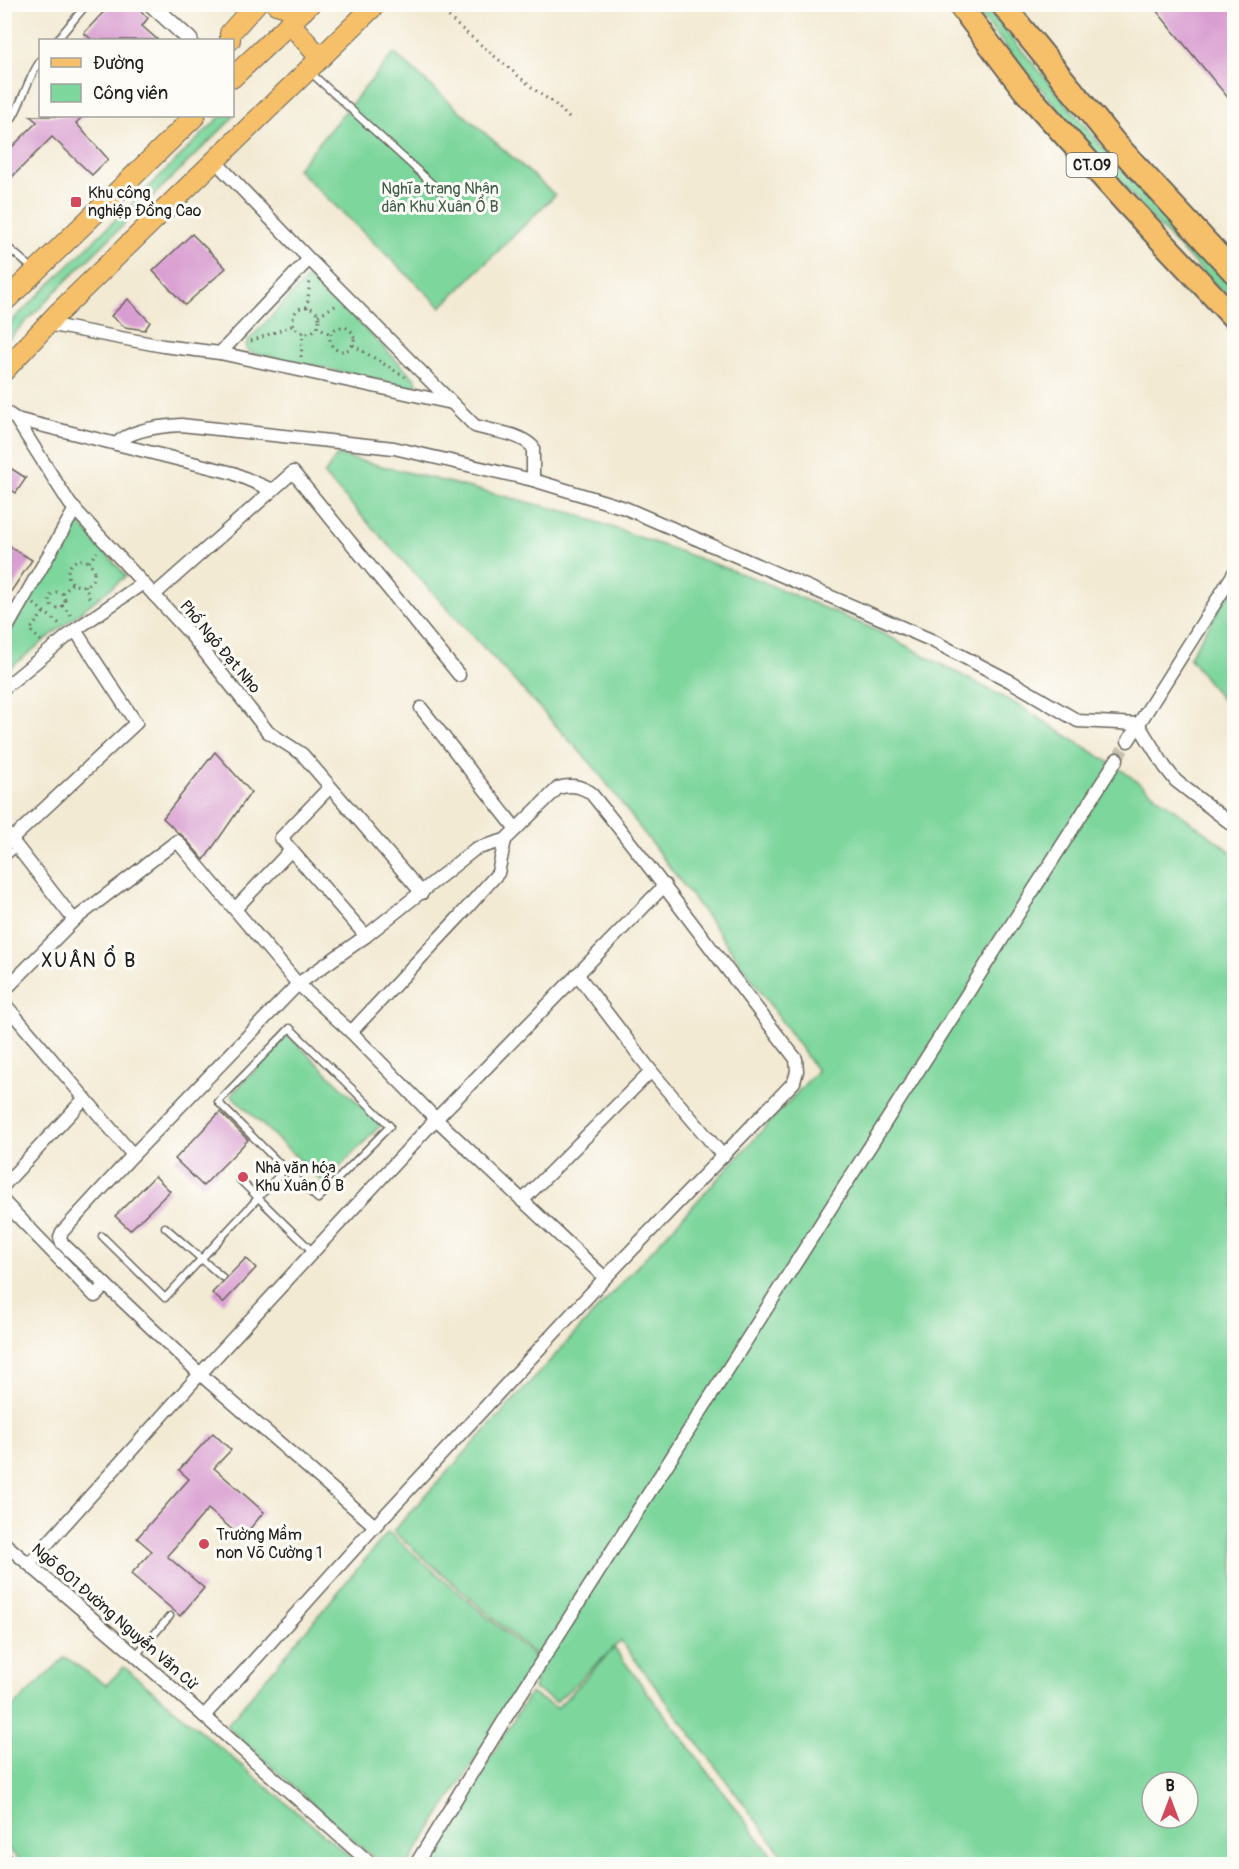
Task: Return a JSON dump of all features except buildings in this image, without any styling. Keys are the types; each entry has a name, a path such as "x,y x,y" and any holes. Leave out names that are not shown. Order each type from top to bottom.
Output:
{"highway":[{"name":"CT.09","path":"959,4 1025,91 1234,318"},
{"name":"CT.09","path":"1002,4 1114,142 1234,272"}],"main road":[{"path":"230,39 230,33 256,4"},
{"path":"276,4 301,13"},
{"path":"4,371 47,324 376,4"},
{"path":"301,13 314,64"},
{"path":"234,76 301,13"},
{"path":"4,302 194,117"}],"street":[{"path":"151,4 189,39"},
{"path":"215,161 310,265 475,426 513,435 527,441 533,447 533,480"},
{"path":"220,353 310,265"},
{"path":"47,324 153,344 220,353 453,403"},
{"name":"Phố Ngô Đạt Nho","path":"4,411 16,419 75,509 191,635 268,732 302,754 422,893"},
{"path":"16,419 233,473 272,490"},
{"path":"116,444 120,440 146,430 181,425 394,448 533,480 625,508 931,640 1010,681 1078,721 1138,724"},
{"path":"154,595 293,472 459,675"},
{"path":"4,633 75,509"},
{"path":"1128,741 1234,573"},
{"path":"4,688 75,630 143,583"},
{"path":"75,630 136,723 11,838 75,920"},
{"path":"421,708 516,829"},
{"path":"1138,724 1164,767 1176,781 1234,826"},
{"path":"416,1864 508,1714 1117,759"},
{"path":"204,1716 375,1526 604,1278 794,1082 797,1063 665,885 590,792 579,786 558,788 516,829 506,840 498,873 351,1032"},
{"path":"330,787 281,838 366,936"},
{"path":"375,1526 200,1374 62,1243 60,1237 62,1232 133,1155 298,984 366,936 475,849 506,840"},
{"path":"4,991 75,920 177,841 298,984 351,1032 436,1119 604,1278"},
{"path":"235,909 291,850"},
{"path":"30,1563 200,1374 436,1119 665,885"},
{"path":"577,974 651,1071 723,1156"},
{"path":"4,1003 133,1155"},
{"path":"522,1201 651,1071"},
{"path":"4,1185 84,1099"},
{"path":"4,1202 95,1296 106,1285"},
{"name":"Ngõ 601 Đường Nguyễn Văn Cừ","path":"6,1547 30,1563 371,1864"},
{"path":"4,1858 11,1864"}],"lane":[{"path":"58,39 87,4"},
{"path":"4,131 17,111 33,71 39,62"},
{"path":"314,64 441,191"},
{"path":"4,244 35,271"},
{"path":"4,859 11,838"},
{"path":"290,1028 390,1126 318,1199 285,1169 218,1102 290,1028"},
{"path":"102,1236 165,1298 285,1169"},
{"path":"240,1180 314,1253"},
{"path":"165,1227 222,1277"},
{"path":"135,1655 170,1616"}],"path":[{"path":"436,4 456,24 540,94 553,102 569,118"},
{"path":"307,308 310,265"},
{"path":"318,315 341,302"},
{"path":"302,308 314,310 318,315 317,326 310,332 297,330 294,325 295,313 302,308"},
{"path":"249,342 294,325"},
{"path":"317,326 330,334"},
{"path":"338,327 346,327 354,336 352,345 344,351 336,350 330,344 330,334 338,327"},
{"path":"301,357 303,332"},
{"path":"352,345 410,380"},
{"path":"89,562 99,549"},
{"path":"63,560 70,565"},
{"path":"79,560 89,562 94,575 85,585 72,583 68,575 70,565 79,560"},
{"path":"63,594 72,583"},
{"path":"85,585 90,600"},
{"path":"62,605 54,606 50,603 50,598 54,592 63,594"},
{"path":"62,605 65,600 63,594"},
{"path":"30,601 61,624"},
{"path":"62,605 71,616"},
{"path":"41,641 30,630 44,612"}],"green space":[{"path":"972,5 984,5 1101,145 1234,291 1234,304 1154,220"},
{"name":"Nghĩa trang Nhân dân Khu Xuân Ổ B","path":"394,53 555,195 441,307 297,169"},
{"path":"220,117 233,117 5,343 5,328"},
{"path":"311,274 415,379 417,382 415,388 252,353 246,349 247,342"},
{"path":"337,455 572,513 759,580 878,631 1018,705 1123,771 1234,854 1234,1864 789,1864 621,1641 556,1702 534,1689 540,1659 393,1531 817,1071 711,922 595,768 324,475"},
{"path":"80,524 126,576 5,672 5,640 71,526"},
{"path":"1234,586 1234,716 1189,657"},
{"path":"288,1035 381,1125 324,1183 231,1095"},
{"path":"388,1532 539,1661 408,1864 380,1864 226,1726"},
{"path":"614,1648 778,1864 425,1864 530,1693 557,1708"},
{"path":"65,1657 106,1685 124,1667 359,1864 24,1864 5,1846 6,1714"}],"tunnel":[{"path":"1117,759 1128,741"}],"place":[{"name":"Khu công nghiệp Đồng Cao","path":"76,202"},
{"name":"Nhà văn hóa Khu Xuân Ổ B","path":"243,1177"},
{"name":"Trường Mầm non Võ Cường 1","path":"204,1544"}],"district":[{"name":"XUÂN Ổ B","path":"89,960"}]}
